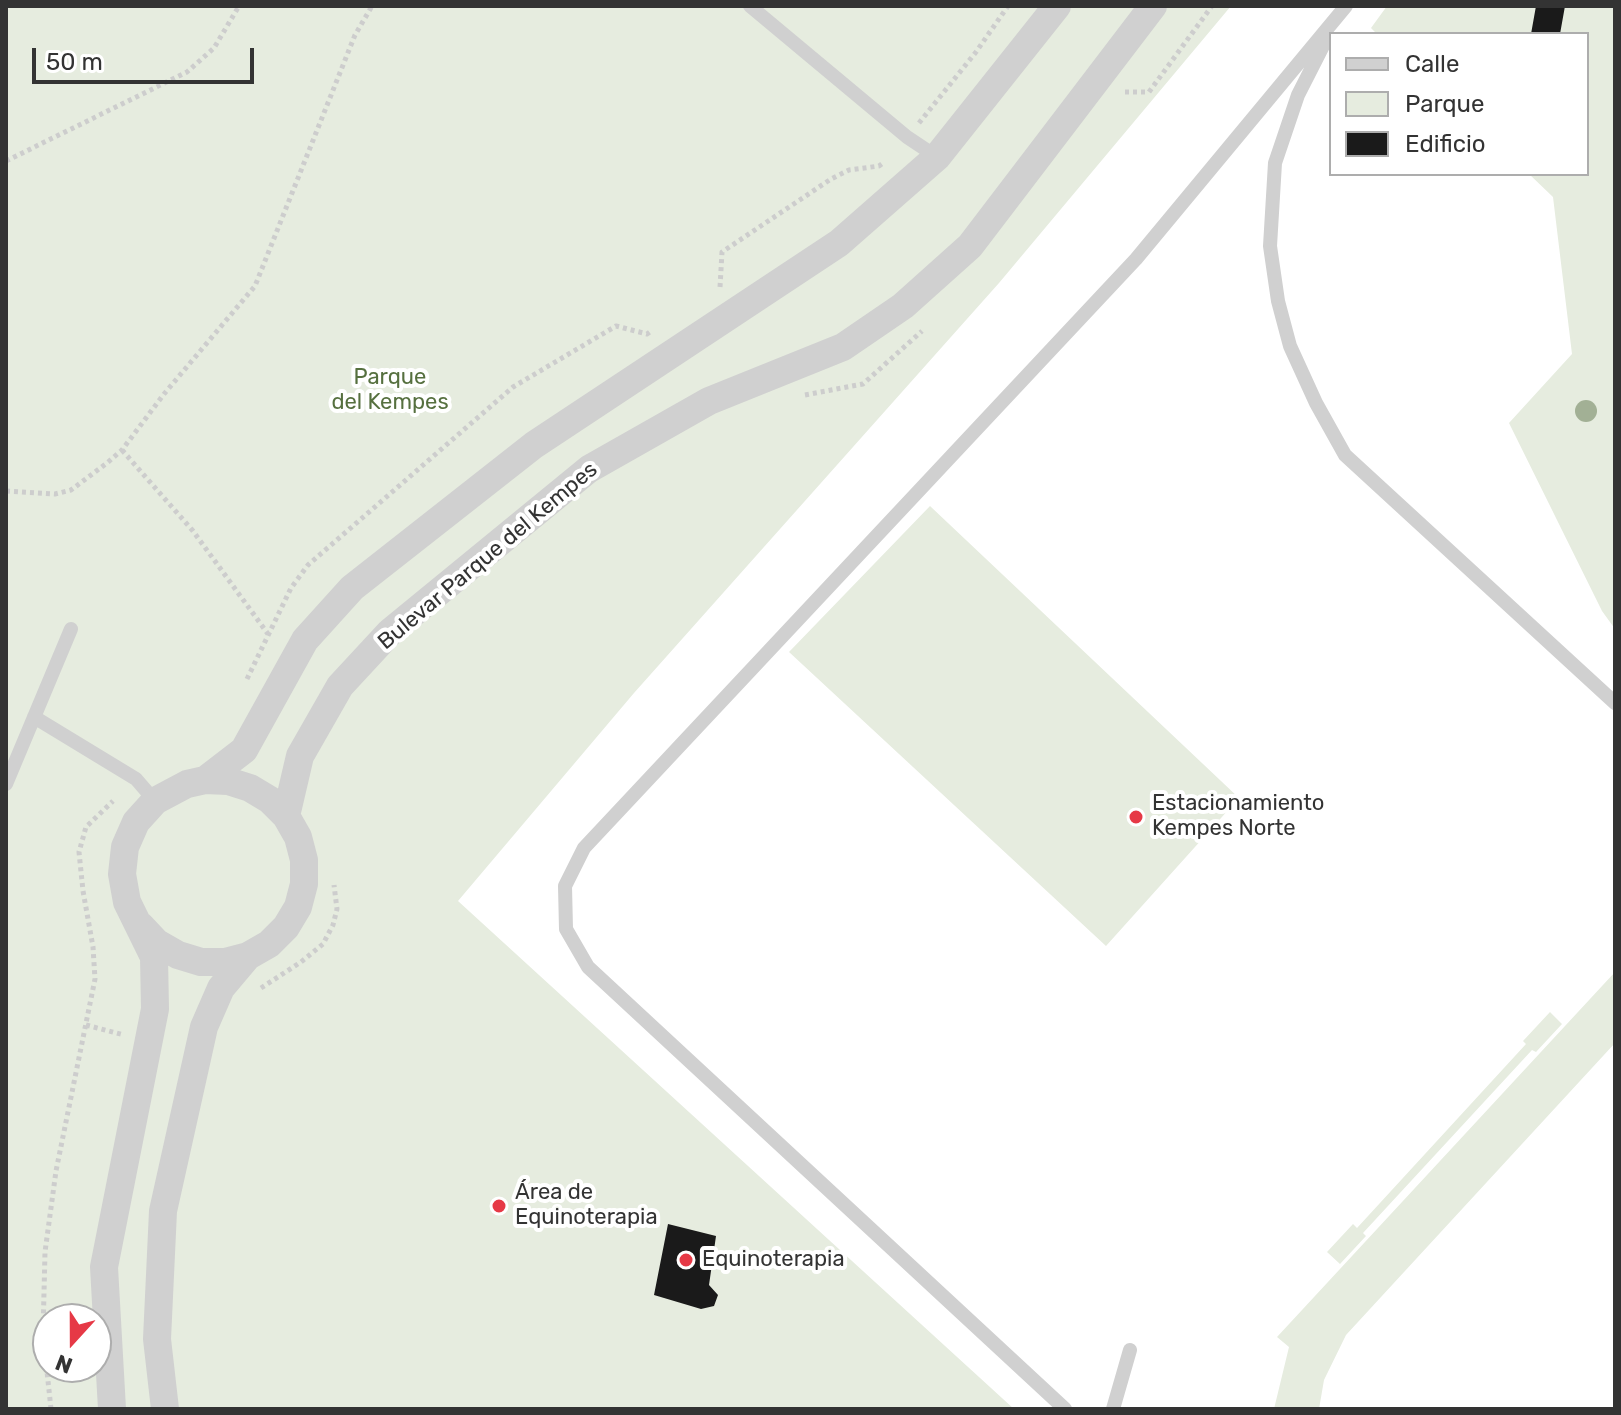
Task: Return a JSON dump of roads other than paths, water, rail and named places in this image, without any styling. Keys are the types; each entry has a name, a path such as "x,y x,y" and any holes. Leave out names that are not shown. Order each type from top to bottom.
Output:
{"street":[{"path":"205,780 244,750 305,640 352,588 534,445 839,243 937,157 1057,6"},
{"name":"Bulevar Parque del Kempes","path":"286,816 300,756 340,686 390,632 589,469 709,401 843,347 903,306 970,246 1153,6"},
{"path":"112,1409 104,1267 155,1009 154,957 127,902 122,874 125,847 146,790 170,791 205,780 228,781 250,788 270,800 286,816 298,837 304,860 304,884 298,907 286,927 269,944 248,956 201,962 178,955 157,943 141,926"},
{"path":"165,1409 157,1339 163,1211 204,1027 221,988 248,956"}],"lane":[{"path":"750,6 907,137 937,157"},
{"path":"1331,32 1342,11"},
{"path":"1065,1409 588,967 566,929 565,886 584,848 1136,259 1342,11"},
{"path":"1329,36 1298,95 1275,163 1270,246 1278,301 1290,346 1316,403 1345,455 1615,703"},
{"path":"6,784 71,629"},
{"path":"34,717 146,790"},
{"path":"1113,1409 1130,1350"}],"place":[{"name":"Estacionamiento Kempes Norte","path":"1136,817"},
{"name":"Área de Equinoterapia","path":"499,1206"},
{"name":"Equinoterapia","path":"686,1260"}],"park label":[{"name":"Parque del Kempes","path":"390,390"}]}
